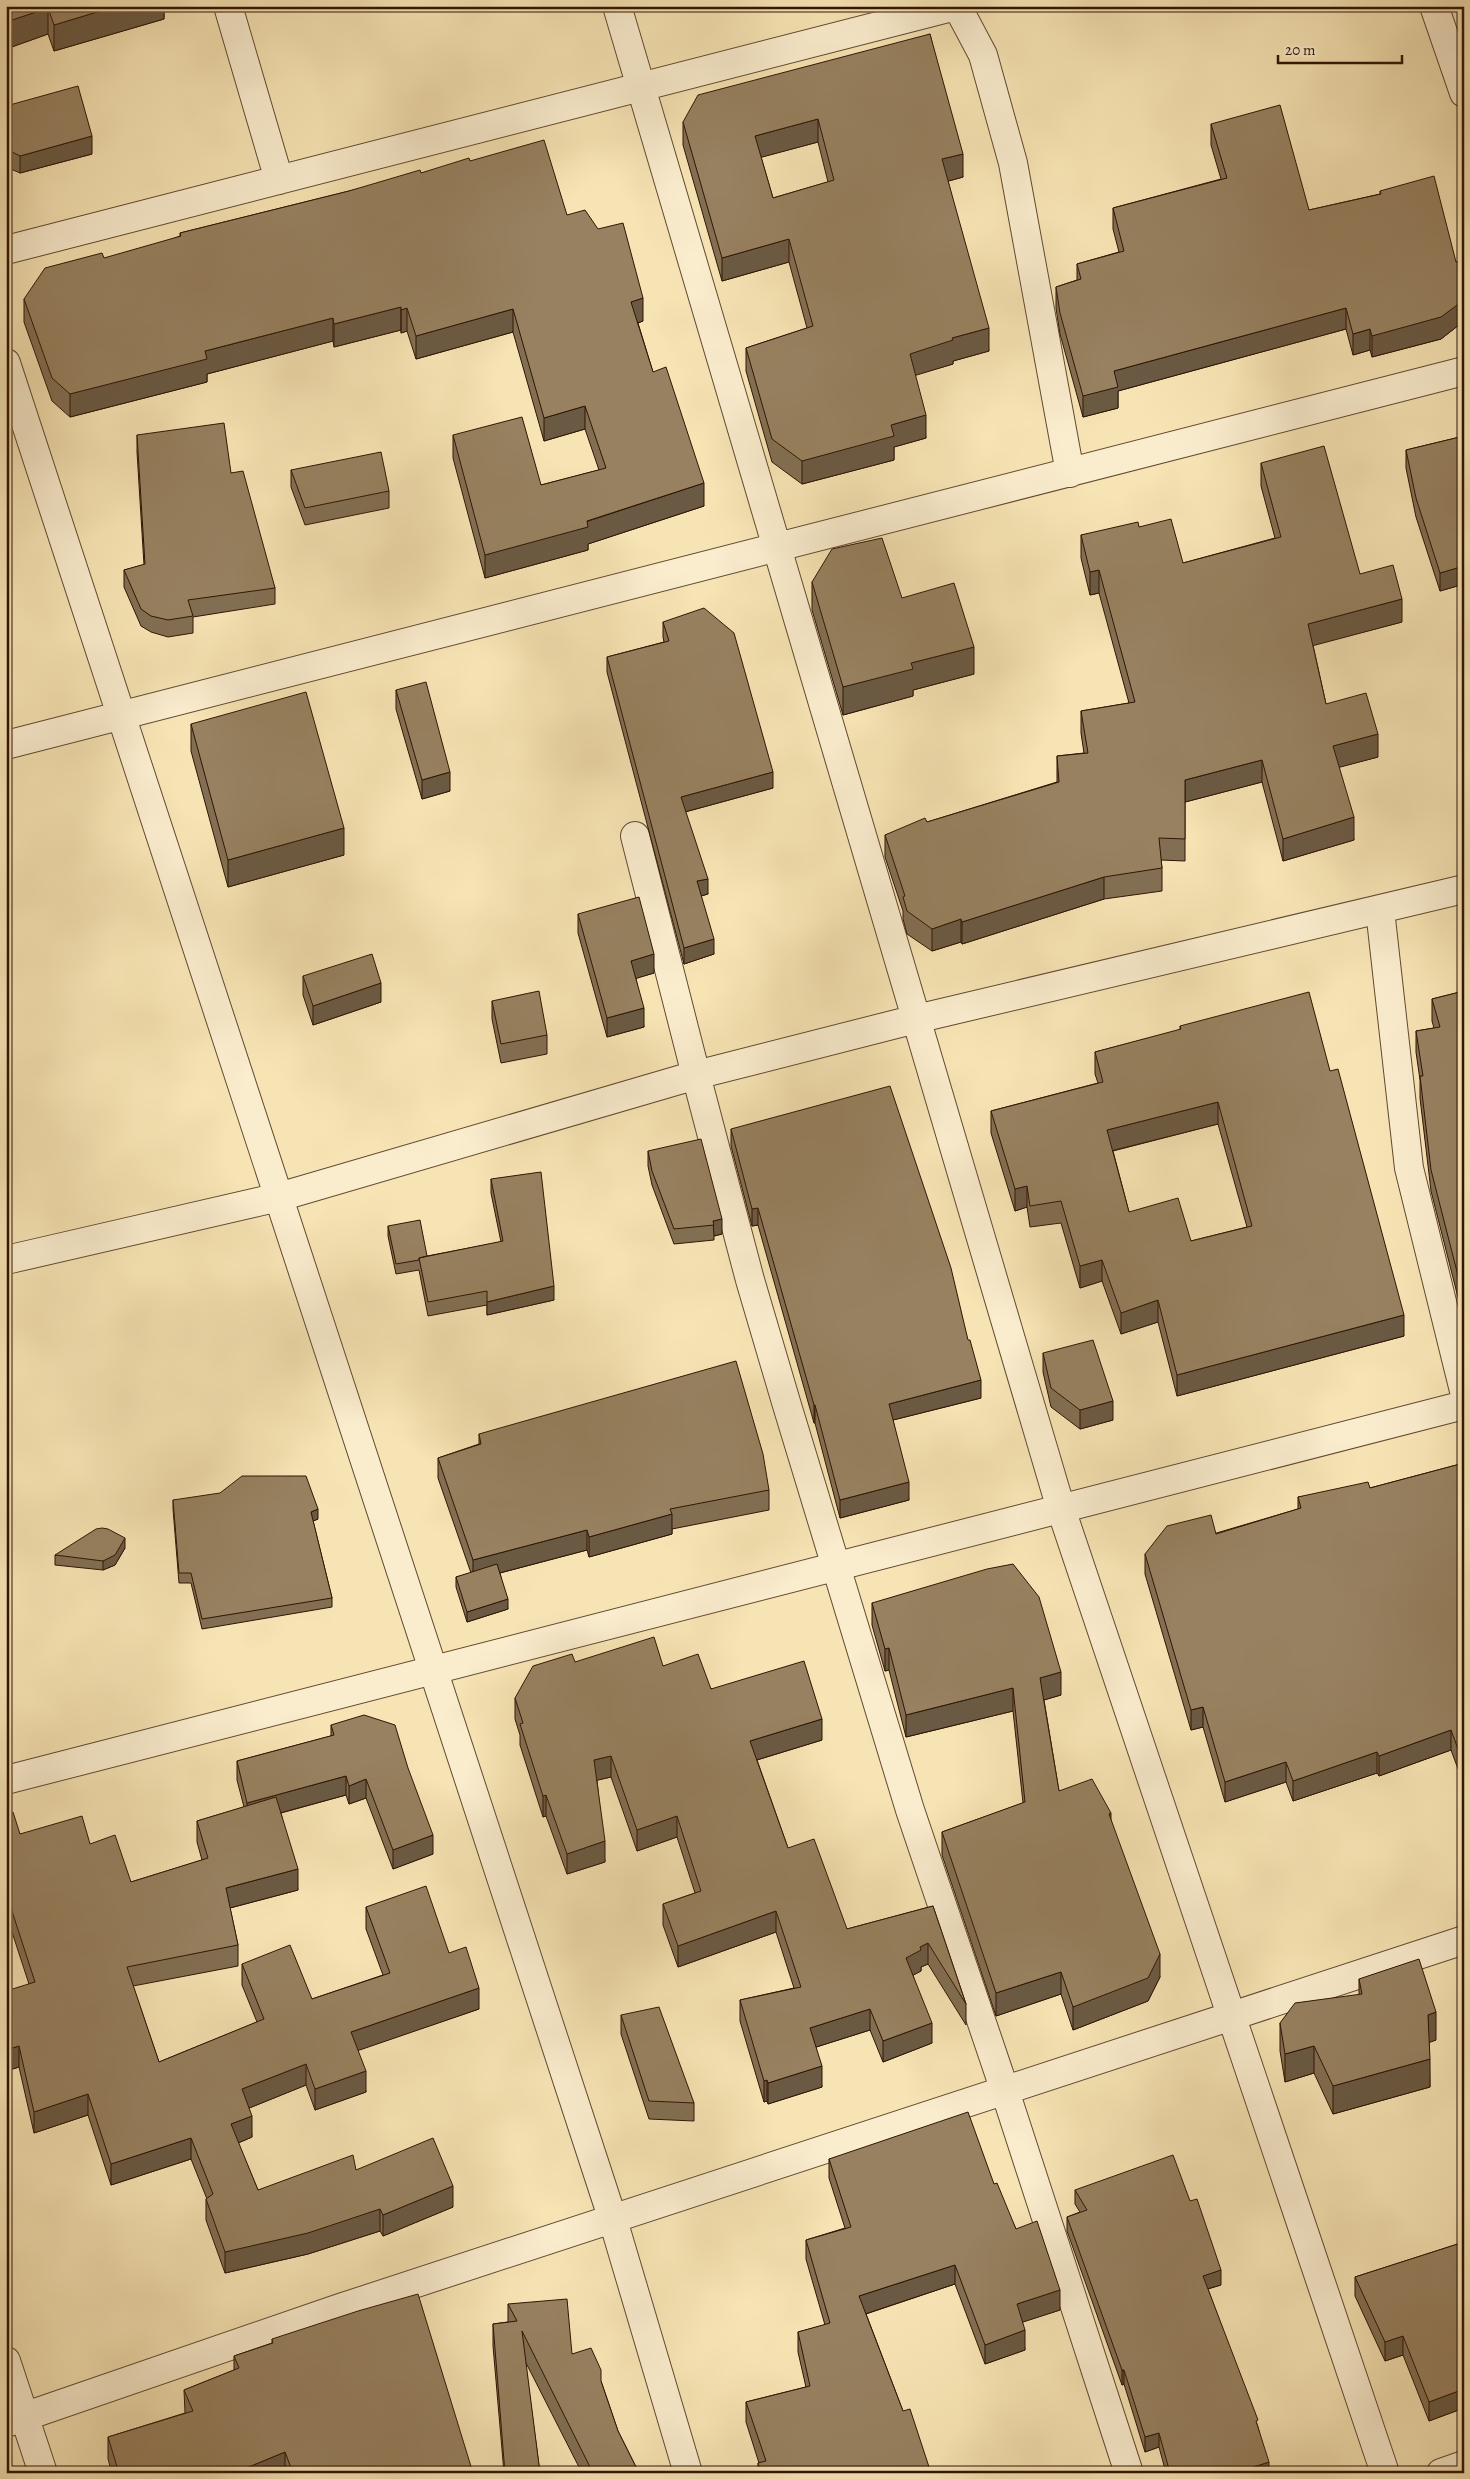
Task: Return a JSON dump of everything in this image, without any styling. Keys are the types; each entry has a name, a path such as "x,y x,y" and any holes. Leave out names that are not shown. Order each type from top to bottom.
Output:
{"street":[{"path":"228,6 279,180"},
{"path":"617,6 1061,1509 1229,2015 1385,2473"},
{"path":"6,250 957,6 983,55 1012,163 1070,473"},
{"path":"1434,6 1464,93"},
{"path":"6,363 614,2220 688,2473"},
{"path":"6,745 1464,371"},
{"path":"636,836 750,1280 910,1810 1005,2091 1129,2473"},
{"path":"6,1260 279,1197 696,1075 916,1020 1464,890"},
{"path":"1380,910 1409,1168 1464,1391"},
{"path":"6,1780 1464,1405"},
{"path":"16,2420 340,2308 614,2220 1229,2015 1464,1940"},
{"path":"6,2361 16,2420 43,2473"},
{"path":"1440,2473 1464,2465"}],"building":[{"path":"6,6 117,6 54,25 48,8 6,22"},
{"path":"930,34 963,154 942,159 989,328 952,338 953,340 910,354 926,415 891,425 894,436 802,461 772,439 746,348 813,326 789,239 722,258 683,122 698,95","holes":["818,119 834,180 773,198 755,136"]},
{"path":"78,86 92,136 20,156 6,149 6,106"},
{"path":"1280,105 1309,210 1381,194 1380,191 1434,176 1456,262 1464,259 1464,300 1441,317 1372,336 1370,329 1353,334 1346,308 1114,371 1118,387 1083,396 1060,313 1056,287 1081,279 1077,264 1124,251 1113,208 1227,178 1211,124"},
{"path":"544,140 567,215 585,210 598,229 623,223 643,298 631,302 653,372 666,367 704,483 587,521 588,527 485,555 453,435 522,417 541,485 606,468 585,406 544,418 513,309 416,336 407,308 401,310 401,307 334,324 333,318 205,351 207,359 70,394 52,378 24,299 45,268 102,253 104,258 181,236 180,233 349,191 420,170 421,173 469,158 470,161"},
{"path":"224,423 231,473 243,471 275,588 188,600 193,616 168,620 151,616 141,609 124,570 145,564 137,435"},
{"path":"1464,436 1464,566 1440,573 1416,498 1406,450"},
{"path":"1324,446 1360,574 1393,565 1402,599 1308,624 1326,704 1366,693 1378,734 1333,746 1354,817 1283,839 1262,760 1185,780 1185,839 1159,838 1162,868 1104,877 962,922 961,919 932,929 907,911 903,897 905,896 885,835 925,818 927,822 1059,782 1057,756 1088,753 1081,711 1135,702 1099,570 1090,572 1081,535 1138,522 1139,527 1171,519 1183,563 1281,537 1261,463"},
{"path":"381,452 389,491 305,508 291,470"},
{"path":"882,538 902,598 954,583 974,647 911,663 913,669 843,687 812,582 832,549"},
{"path":"704,608 734,633 773,772 681,797 708,879 697,881 714,939 684,948 607,657 669,641 663,622"},
{"path":"426,682 450,772 422,780 396,690"},
{"path":"306,692 344,828 228,860 191,724"},
{"path":"639,897 654,954 631,961 644,1008 607,1018 578,914"},
{"path":"372,954 381,983 313,1006 303,976"},
{"path":"539,991 547,1035 501,1044 492,1001"},
{"path":"1464,991 1464,1299 1431,1170 1420,1076 1423,1076 1416,1031 1440,1027 1432,999"},
{"path":"1309,992 1330,1071 1338,1069 1404,1315 1177,1375 1158,1300 1121,1313 1102,1260 1080,1266 1061,1201 1030,1206 1027,1186 1015,1189 991,1111 1103,1082 1095,1052 1181,1029 1180,1026","holes":["1218,1102 1252,1226 1191,1241 1178,1198 1129,1212 1107,1130"]},
{"path":"890,1086 951,1268 968,1340 970,1340 981,1380 889,1404 909,1482 840,1500 815,1405 758,1208 752,1209 731,1129"},
{"path":"701,1139 722,1219 713,1221 714,1225 674,1229 652,1171 648,1151"},
{"path":"541,1172 554,1286 487,1302 487,1291 428,1302 419,1258 503,1241 491,1179"},
{"path":"420,1220 427,1256 419,1258 419,1260 396,1264 388,1226"},
{"path":"1093,1340 1113,1401 1080,1410 1051,1388 1043,1353"},
{"path":"736,1361 763,1454 769,1490 670,1509 672,1514 589,1537 587,1530 473,1560 438,1458 481,1444 479,1434"},
{"path":"1464,1463 1464,1765 1451,1730 1379,1756 1377,1752 1293,1781 1286,1762 1225,1782 1203,1707 1191,1710 1145,1554 1167,1526 1211,1515 1216,1534 1301,1508 1298,1497 1368,1482 1370,1488"},
{"path":"242,1476 306,1476 318,1509 311,1512 332,1598 202,1619 191,1573 179,1573 173,1500 220,1493"},
{"path":"102,1528 125,1538 115,1555 103,1561 55,1555 96,1529"},
{"path":"497,1564 508,1599 467,1612 456,1577"},
{"path":"1013,1564 1039,1597 1061,1672 1040,1678 1059,1791 1092,1779 1111,1813 1109,1814 1160,1954 1148,1978 1073,2007 1061,1972 996,1993 942,1832 1025,1802 1013,1688 906,1715 889,1648 885,1649 872,1603 987,1569"},
{"path":"654,1637 663,1666 698,1654 711,1689 804,1661 822,1719 750,1741 788,1848 814,1839 847,1929 933,1906 966,2004 928,1943 920,1947 921,1950 906,1958 932,2023 883,2041 870,2009 810,2028 822,2066 768,2083 767,2080 764,2081 740,2000 801,1987 776,1911 678,1946 663,1904 701,1891 677,1816 637,1830 611,1756 594,1760 605,1841 567,1854 546,1795 543,1796 520,1724 523,1723 515,1698 533,1666 572,1654 575,1662"},
{"path":"364,1715 395,1725 408,1768 433,1835 393,1850 366,1779 349,1786 346,1776 247,1803 237,1761 334,1735 331,1725"},
{"path":"276,1797 298,1869 226,1888 238,1945 127,1967 159,2062 264,2019 242,1964 290,1945 312,1999 390,1973 366,1907 426,1886 449,1953 466,1947 479,1988 351,2032 366,2071 315,2089 306,2064 242,2089 252,2116 231,2124 258,2190 353,2155 356,2170 433,2138 453,2186 383,2215 380,2209 308,2233 225,2252 206,2199 213,2194 191,2138 111,2164 88,2094 34,2112 19,2046 6,2050 6,1991 35,1982 10,1905 6,1906 6,1815 13,1812 20,1834 82,1816 90,1844 115,1835 131,1882 208,1858 197,1821"},
{"path":"1419,1959 1436,2012 1428,2015 1430,2059 1333,2086 1314,2046 1285,2054 1280,2023 1295,2003 1362,1994 1359,1979"},
{"path":"659,2007 694,2103 649,2101 621,2015"},
{"path":"968,2112 994,2184 997,2183 1016,2229 1037,2221 1060,2290 1017,2304 1025,2330 985,2345 955,2265 859,2296 903,2411 910,2409 931,2473 761,2473 758,2463 766,2461 746,2402 810,2386 798,2332 830,2323 806,2240 851,2227 829,2159"},
{"path":"1173,2155 1190,2201 1197,2199 1221,2270 1203,2276 1258,2420 1256,2421 1269,2462 1235,2473 1170,2473 1159,2433 1145,2437 1124,2370 1122,2370 1067,2217 1087,2210 1075,2190"},
{"path":"1464,2242 1464,2389 1429,2402 1403,2336 1385,2342 1355,2277"},
{"path":"418,2294 473,2473 293,2473 285,2452 234,2473 119,2473 108,2437 193,2411 184,2390 239,2368 234,2356 273,2343 272,2339"},
{"path":"567,2299 572,2354 591,2348 601,2370 601,2381 618,2431 639,2473 593,2473 522,2331 540,2473 505,2473 493,2324 517,2321 508,2304"}]}
